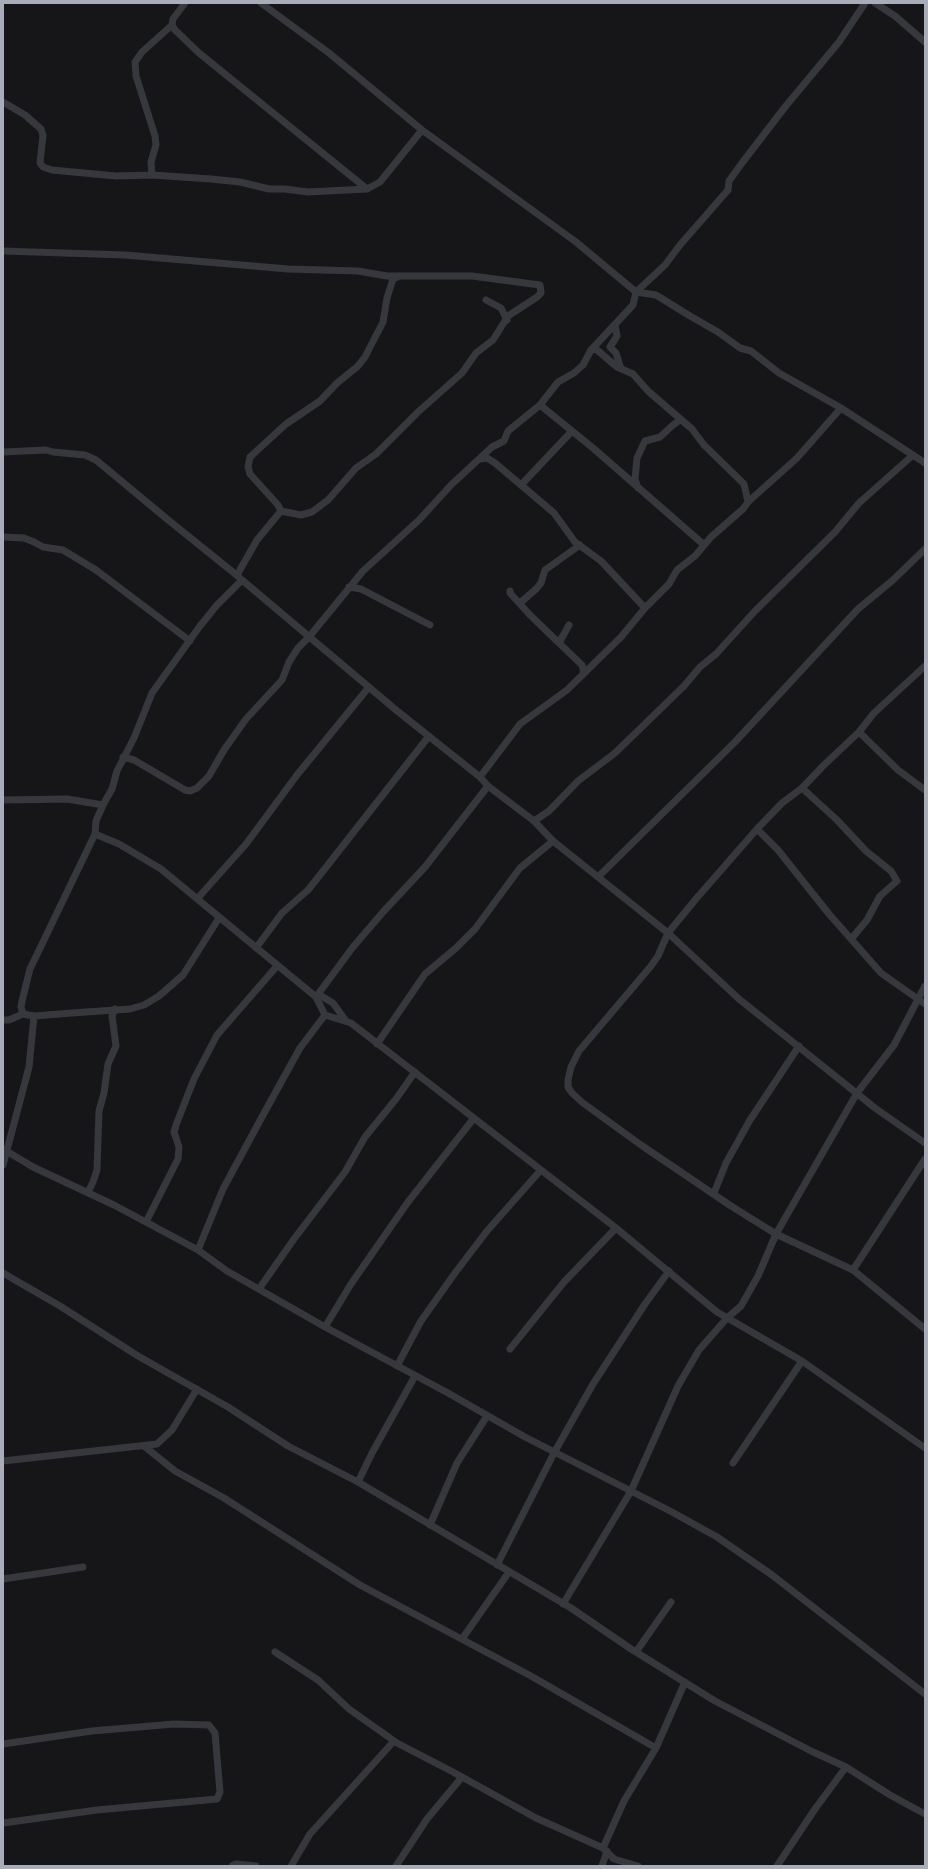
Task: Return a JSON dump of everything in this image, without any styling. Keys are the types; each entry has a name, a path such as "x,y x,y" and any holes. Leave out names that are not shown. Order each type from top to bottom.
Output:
{"street":[{"path":"152,175 151,162 156,145 156,136 136,76 136,62 142,52 172,25 173,19 185,3"},
{"path":"261,3 329,53 422,130 554,224 636,292 656,295 718,332 740,348 751,351 779,373 841,408 925,463"},
{"path":"123,757 134,760 185,790 190,791 197,788 209,776 224,750 246,719 282,680 289,662 298,648 309,637 362,571 419,520 451,485 492,447 504,441 508,431 540,405 558,382 574,373 583,365 591,350 633,305 636,292 665,266 680,245 728,190 729,182 742,163 785,107 839,42 865,3"},
{"path":"875,3 895,16 925,42"},
{"path":"172,25 175,30 199,53 367,189"},
{"path":"3,102 25,115 41,129 43,134 40,163 43,167 52,170 108,175 152,175 211,179 240,182 269,189 285,188 308,192 367,189 380,182 422,130"},
{"path":"3,250 125,255 288,269 330,270 399,276 472,276 532,282 540,285 541,293 508,316 507,320 493,340 476,354 462,373 418,412 376,454 356,468 321,506 301,515 281,511"},
{"path":"281,511 278,505 250,474 248,467 250,457 286,424 320,401 328,391 361,362 378,334 383,322 393,279 399,276"},
{"path":"486,300 501,308 507,320"},
{"path":"615,325 617,336 610,347 616,353 621,369"},
{"path":"591,350 596,349 621,369 633,374 641,384 692,429 704,445 744,484 748,502"},
{"path":"540,405 703,544"},
{"path":"480,777 520,724 567,690 621,637 645,608 669,584 677,570 695,556 703,544 743,510 748,502 797,458 841,408"},
{"path":"638,488 635,478 637,458 645,441 660,437 672,425 680,420"},
{"path":"521,485 572,431"},
{"path":"3,452 46,450 52,452 85,455 96,460 240,577 369,688 480,777 488,786 534,821 553,841 668,933 739,999 875,1108 925,1143"},
{"path":"534,821 549,811 578,781 615,753 684,686 700,668 716,654 755,611 835,532 858,503 913,456"},
{"path":"480,459 487,458 495,463 554,513 570,537 601,561 645,608"},
{"path":"23,1014 21,1007 30,969 95,834 96,821 112,789 117,771 134,738 152,693 240,577 257,540 281,511"},
{"path":"3,537 24,538 43,548 64,550 96,570 190,641"},
{"path":"520,603 541,583 545,570 580,545"},
{"path":"598,877 735,742 858,609 894,580 925,549"},
{"path":"349,587 361,589 430,625"},
{"path":"510,591 520,603 582,665 584,673"},
{"path":"559,643 569,625"},
{"path":"925,666 874,713 859,732 802,788 782,804 757,829 668,933 658,956 651,966 579,1051 571,1067 568,1080 568,1087 583,1103 690,1179 776,1234 853,1270 925,1329"},
{"path":"197,899 251,838 297,775 369,688"},
{"path":"859,732 898,770 925,790"},
{"path":"256,948 282,913 316,880 429,736"},
{"path":"317,995 383,912 425,867 488,786"},
{"path":"802,788 837,820 866,851 891,871 897,881 880,896 867,920 852,938"},
{"path":"3,800 67,799 103,805"},
{"path":"757,829 778,850 828,914 852,938 881,973 925,1004"},
{"path":"95,834 119,844 161,869 276,966 317,995 334,1003 346,1021"},
{"path":"377,1044 425,974 456,948 475,929 520,868 553,841"},
{"path":"3,1020 9,1020 23,1014 34,1016 130,1008 144,1005 174,984 194,960 219,918"},
{"path":"146,1222 178,1160 179,1147 174,1132 194,1079 217,1035 250,999 276,966"},
{"path":"564,1604 631,1491 678,1386 699,1350 745,1300 758,1276 776,1234 857,1093 894,1045 925,986"},
{"path":"317,995 325,1015"},
{"path":"88,1192 97,1170 99,1111 104,1093 108,1064 116,1046 112,1016 115,1009"},
{"path":"325,1015 351,1023 540,1171 616,1228 717,1312 802,1361 925,1448"},
{"path":"198,1250 223,1189 300,1048 325,1015"},
{"path":"3,1165 5,1150 29,1067 34,1016"},
{"path":"714,1193 726,1163 750,1120 799,1046"},
{"path":"259,1289 294,1239 345,1172 365,1137 388,1110 414,1072"},
{"path":"326,1327 351,1284 408,1202 474,1118"},
{"path":"5,1150 33,1167 88,1192 198,1250 226,1271 326,1327 554,1453 631,1491 717,1537 772,1575 925,1694"},
{"path":"853,1270 925,1159"},
{"path":"397,1366 421,1322 455,1273 487,1231 540,1171"},
{"path":"510,1349 564,1282 616,1228"},
{"path":"497,1564 554,1453 593,1384 645,1304 669,1271"},
{"path":"3,1273 60,1306 138,1356 197,1389 288,1446 358,1482 564,1604 636,1652 715,1701 811,1751 846,1767 890,1795 925,1814"},
{"path":"733,1463 802,1361"},
{"path":"358,1482 372,1453 415,1376"},
{"path":"3,1461 157,1444 166,1438 172,1430 197,1389"},
{"path":"430,1525 457,1463 488,1416"},
{"path":"144,1446 175,1471 224,1498 360,1585 531,1676 656,1748"},
{"path":"3,1579 84,1567"},
{"path":"462,1639 509,1572"},
{"path":"636,1652 671,1602"},
{"path":"275,1652 318,1680 349,1709 394,1741 536,1818 605,1850 614,1859 638,1866"},
{"path":"602,1866 605,1850 624,1801 656,1748 685,1682"},
{"path":"3,1744 92,1731 174,1724 209,1725 214,1733 220,1792 216,1799 97,1810 3,1823"},
{"path":"291,1866 310,1834 394,1741"},
{"path":"777,1866 811,1815 846,1767"},
{"path":"396,1866 427,1819 462,1777"},
{"path":"232,1866 236,1864 256,1866"}]}
